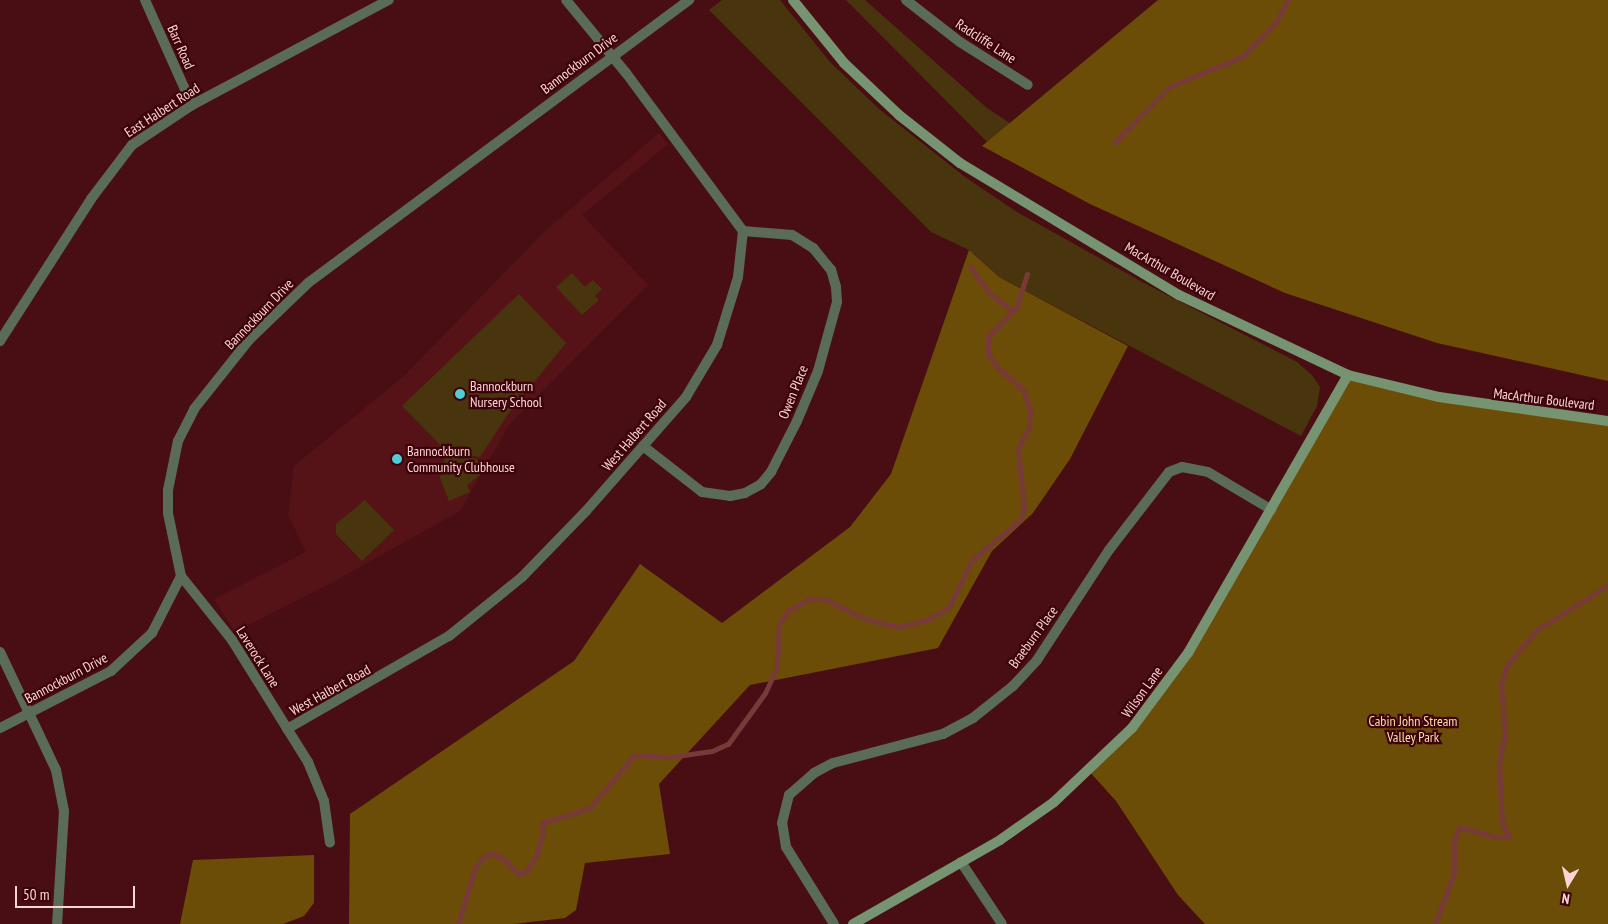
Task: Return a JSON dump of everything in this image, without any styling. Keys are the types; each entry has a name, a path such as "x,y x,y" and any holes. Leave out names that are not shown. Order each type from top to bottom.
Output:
{"main road":[{"name":"MacArthur Boulevard","path":"793,0 844,63 899,115 960,163 1179,295 1348,375 1439,397 1608,421"},
{"name":"Wilson Lane","path":"853,924 1000,840 1054,802 1132,728 1188,653 1348,375"}],"street":[{"name":"Barr Road","path":"145,0 192,105"},
{"name":"East Halbert Road","path":"0,341 24,298 123,154 143,136 192,105 389,0"},
{"path":"566,0 612,55 743,231"},
{"name":"Bannockburn Drive","path":"0,728 111,671 133,654 152,633 181,576 168,513 168,490 178,441 194,408 249,340 308,283 612,55 689,0"},
{"name":"Radcliffe Lane","path":"906,0 960,42 1028,85"},
{"name":"West Halbert Road","path":"287,729 425,651 478,614 547,553 686,397 717,345 738,277 743,231"},
{"name":"Owen Place","path":"643,446 702,492 730,496 745,493 761,484 771,472 797,421 818,371 837,302 836,287 831,270 813,248 792,235 743,231"},
{"name":"Braeburn Place","path":"834,924 786,847 782,823 789,795 814,773 833,763 943,734 973,718 1013,686 1036,660 1109,550 1169,472 1182,467 1208,472 1272,510"},
{"name":"Laverock Lane","path":"181,576 223,626 308,762 324,801 330,843"},
{"path":"0,652 56,770 64,811 57,924"},
{"path":"961,862 1002,924"}],"shaded area":[{"path":"722,0 780,0 830,62 879,109 965,177 1017,212 1144,283 1297,362 1312,375 1320,387 1317,406 1301,436 999,277 969,250 931,232 709,10"},
{"path":"846,0 865,0 987,108 1025,133 1004,159"},
{"name":"Bannockburn Nursery School","path":"659,133 668,144 582,215 648,285 509,425 460,511 333,582 235,632 214,599 306,552 288,515 294,466 404,376 545,231"},
{"path":"572,273 585,287 593,280 602,289 595,296 599,300 582,315 556,287"},
{"path":"519,294 566,343 508,414 480,457 446,451 402,406"},
{"path":"446,453 477,459 483,473 467,485 470,492 449,501 440,478"},
{"path":"365,500 394,530 362,561 336,534 336,524"}],"green space":[{"path":"1158,0 1608,0 1608,381 1437,343 1285,293 1090,204 982,146"},
{"path":"969,250 999,277 1128,346 1070,459 1033,513 992,551 938,648 750,685 659,784 670,854 585,863 576,910 565,918 513,924 349,924 350,814 574,661 640,564 722,623 850,527 891,474"},
{"name":"Cabin John Stream Valley Park","path":"1348,375 1439,397 1608,421 1608,924 1205,924 1178,895 1116,801 1088,770 1132,728 1188,653"},
{"path":"314,855 314,903 304,916 283,924 180,924 193,860"}],"waterway":[{"path":"1115,142 1169,87 1243,56 1276,22 1287,0"},
{"path":"970,266 989,293 1013,311"},
{"path":"458,924 475,868 485,855 494,854 505,860 518,874 527,871 537,854 543,832 542,823 590,808 634,755 670,757 712,751 728,744 765,693 777,667 779,623 789,610 809,599 825,599 860,617 897,627 928,620 949,607 971,561 1021,519 1024,508 1018,448 1029,427 1030,410 1024,391 997,367 988,354 988,337 1016,308 1027,274"},
{"path":"1435,924 1454,873 1454,839 1460,827 1496,837 1509,836 1502,823 1499,762 1505,734 1501,684 1507,665 1537,630 1608,585"}],"place":[{"name":"Bannockburn Nursery School","path":"460,394"},
{"name":"Bannockburn Community Clubhouse","path":"397,459"}]}
